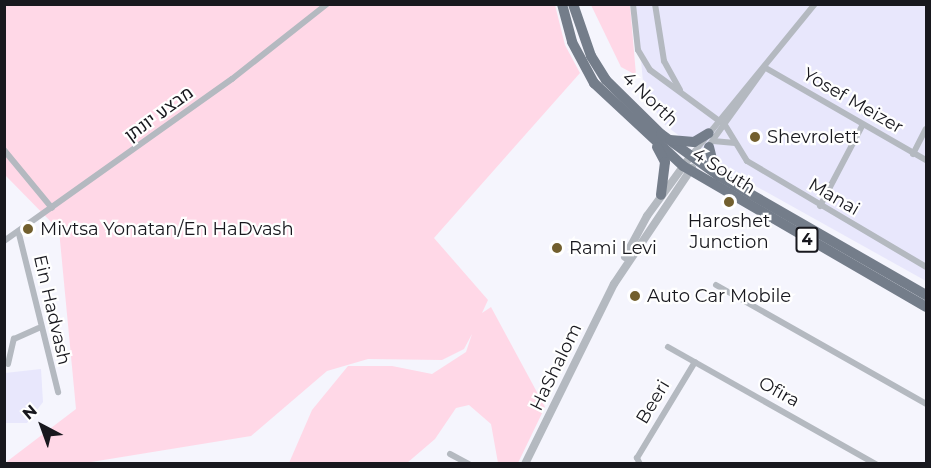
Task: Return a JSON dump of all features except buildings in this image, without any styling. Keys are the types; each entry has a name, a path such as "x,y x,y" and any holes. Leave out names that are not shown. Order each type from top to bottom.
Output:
{"highway":[{"name":"4 South","path":"562,4 572,42 594,83 651,139 927,307"},
{"name":"4 North","path":"573,4 591,56 606,80 690,164 719,176 927,295"},
{"path":"666,138 686,143 710,140 709,162 719,176"},
{"path":"651,139 664,162 661,195"}],"street":[{"name":"מבצע יונתן","path":"4,241 19,234 327,4"},
{"path":"633,4 643,60 662,82 682,93 722,123"},
{"path":"655,4 664,61 682,93"},
{"path":"690,164 815,4"},
{"name":"Yosef Meizer","path":"764,67 862,126 927,160"},
{"name":"Manai","path":"722,123 747,161 819,206 927,267"},
{"path":"819,206 862,126"},
{"path":"913,154 927,129"},
{"path":"710,140 735,143"},
{"path":"690,164 710,140"},
{"path":"4,150 52,208"},
{"name":"HaShalom","path":"525,464 661,195 690,164"},
{"name":"HaShalom","path":"614,284 690,164"},
{"name":"Ein Hadvash","path":"19,234 39,328 58,392"},
{"path":"716,285 927,404"},
{"path":"8,364 14,339 39,328"},
{"name":"Ofira","path":"668,347 876,464"},
{"name":"Beeri","path":"639,461 695,362"},
{"path":"450,454 469,464"}],"shaded area":[{"path":"4,5 555,5 565,45 580,73 434,238 488,300 482,313 491,307 545,407 518,463 498,463 491,424 469,405 456,408 435,439 407,463 289,463 312,410 348,366 392,366 432,374 466,352 472,334 464,349 442,360 368,359 327,371 251,436 85,463 5,463 76,409 59,230 5,175"},
{"path":"591,5 630,5 636,75 621,67"},
{"path":"636,5 926,5 926,281 718,165 665,125 644,93"},
{"path":"41,369 43,402 27,423 5,423 5,373"}],"place":[{"name":"Shevrolett","path":"755,137"},
{"name":"Haroshet Junction","path":"729,202"},
{"name":"Mivtsa Yonatan/En HaDvash","path":"28,229"},
{"name":"Rami Levi","path":"557,248"},
{"name":"Auto Car Mobile","path":"635,296"}]}
